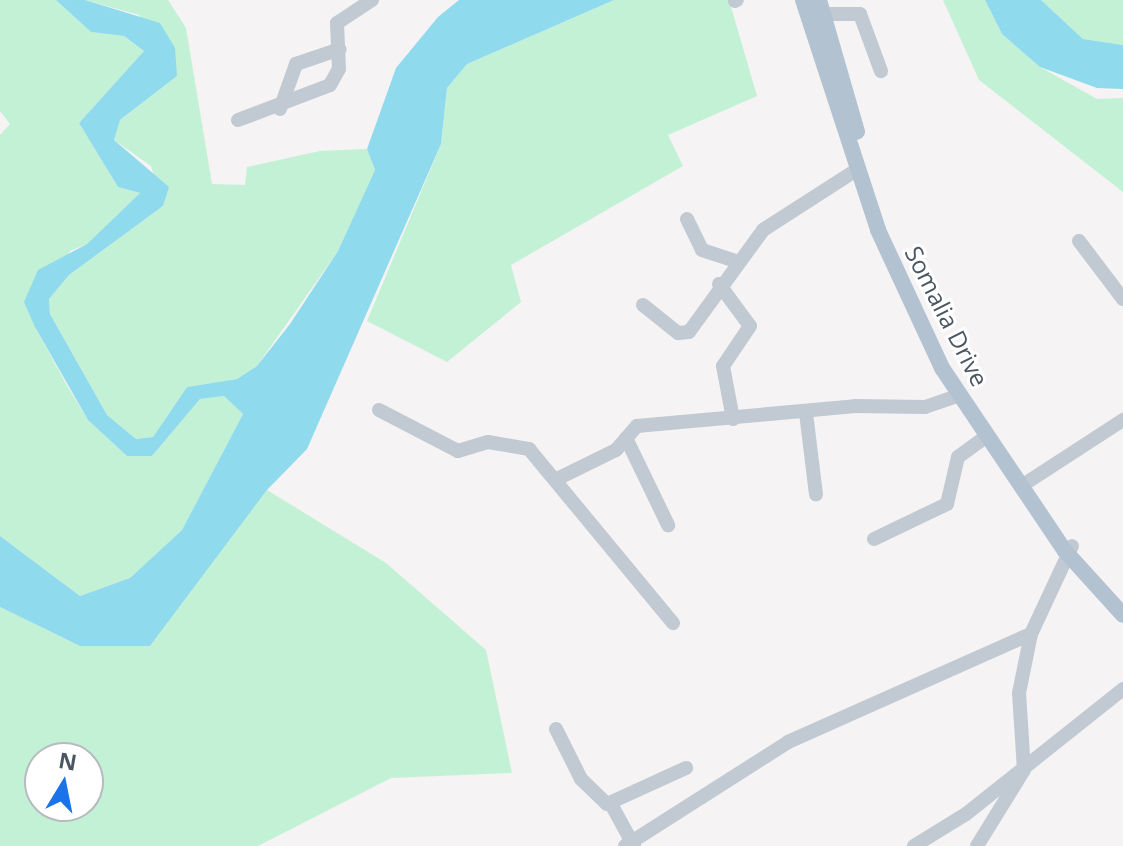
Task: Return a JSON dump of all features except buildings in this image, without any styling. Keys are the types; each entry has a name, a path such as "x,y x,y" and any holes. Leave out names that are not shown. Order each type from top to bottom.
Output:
{"main road":[{"name":"Somalia Drive","path":"803,0 858,169 902,288 959,395 986,437 1068,548 1123,615"},
{"name":"Somalia Drive","path":"821,7 911,289 961,386 1068,548 1123,606"}],"street":[{"path":"238,120 280,109 330,85 340,49 340,19 372,0"},
{"path":"821,7 860,14 881,71"},
{"path":"280,109 296,64 340,49"},
{"path":"643,305 684,334 735,261 774,221 858,169"},
{"path":"687,219 702,250 735,261"},
{"path":"1079,241 1123,299"},
{"path":"719,284 750,326 723,366 733,419"},
{"path":"559,478 616,450 637,426 665,421 925,407 959,395"},
{"path":"379,410 458,451 488,442 522,445 559,478 673,623"},
{"path":"806,413 816,494"},
{"path":"1026,483 1123,420"},
{"path":"874,539 947,504 958,457 986,437"},
{"path":"626,438 668,525"},
{"path":"977,846 1024,770 1019,693 1031,634 1068,548"},
{"path":"556,729 581,779 611,804 630,845 788,742 1031,634"},
{"path":"914,846 1024,770 1123,689"},
{"path":"611,804 686,768"}],"green space":[{"path":"0,0 56,0 91,32 124,36 144,51 79,123 118,187 140,193 87,244 70,251 35,327 66,384 88,420 127,456 152,456 200,399 224,396 243,414 182,530 130,578 80,596 0,536 0,135 10,124 0,111"},
{"path":"85,0 168,0 186,28 212,184 245,185 247,167 320,151 367,149 375,170 338,251 257,366 237,379 187,387 153,437 136,439 107,415 50,314 49,299 69,275 163,206 151,166 114,140 119,121 177,76 139,15"},
{"path":"614,0 729,0 757,96 668,135 683,166 511,265 521,302 447,362 367,321 441,144 447,88 467,64"},
{"path":"943,0 985,0 1002,34 1040,67 1097,99 1123,98 1123,192 979,80"},
{"path":"1041,0 1123,0 1123,45 1083,39"},
{"path":"267,490 386,563 486,650 512,773 391,778 258,846 0,846 0,607 80,646 150,646"}],"water":[{"path":"56,0 85,0 160,23 175,48 177,76 120,120 114,140 169,187 163,206 69,275 49,299 50,314 107,415 136,439 153,437 187,387 237,379 257,366 290,324 338,251 375,170 367,149 396,68 438,17 459,0 614,0 467,64 447,88 441,144 307,449 267,490 150,646 80,646 0,607 0,536 80,596 130,578 182,530 243,414 224,396 200,399 152,456 127,456 88,420 35,327 24,302 38,270 87,244 140,193 118,187 79,123 144,51 124,36 91,32"},
{"path":"985,0 1041,0 1083,39 1123,45 1123,89 1097,88 1040,67 1002,34"}]}
